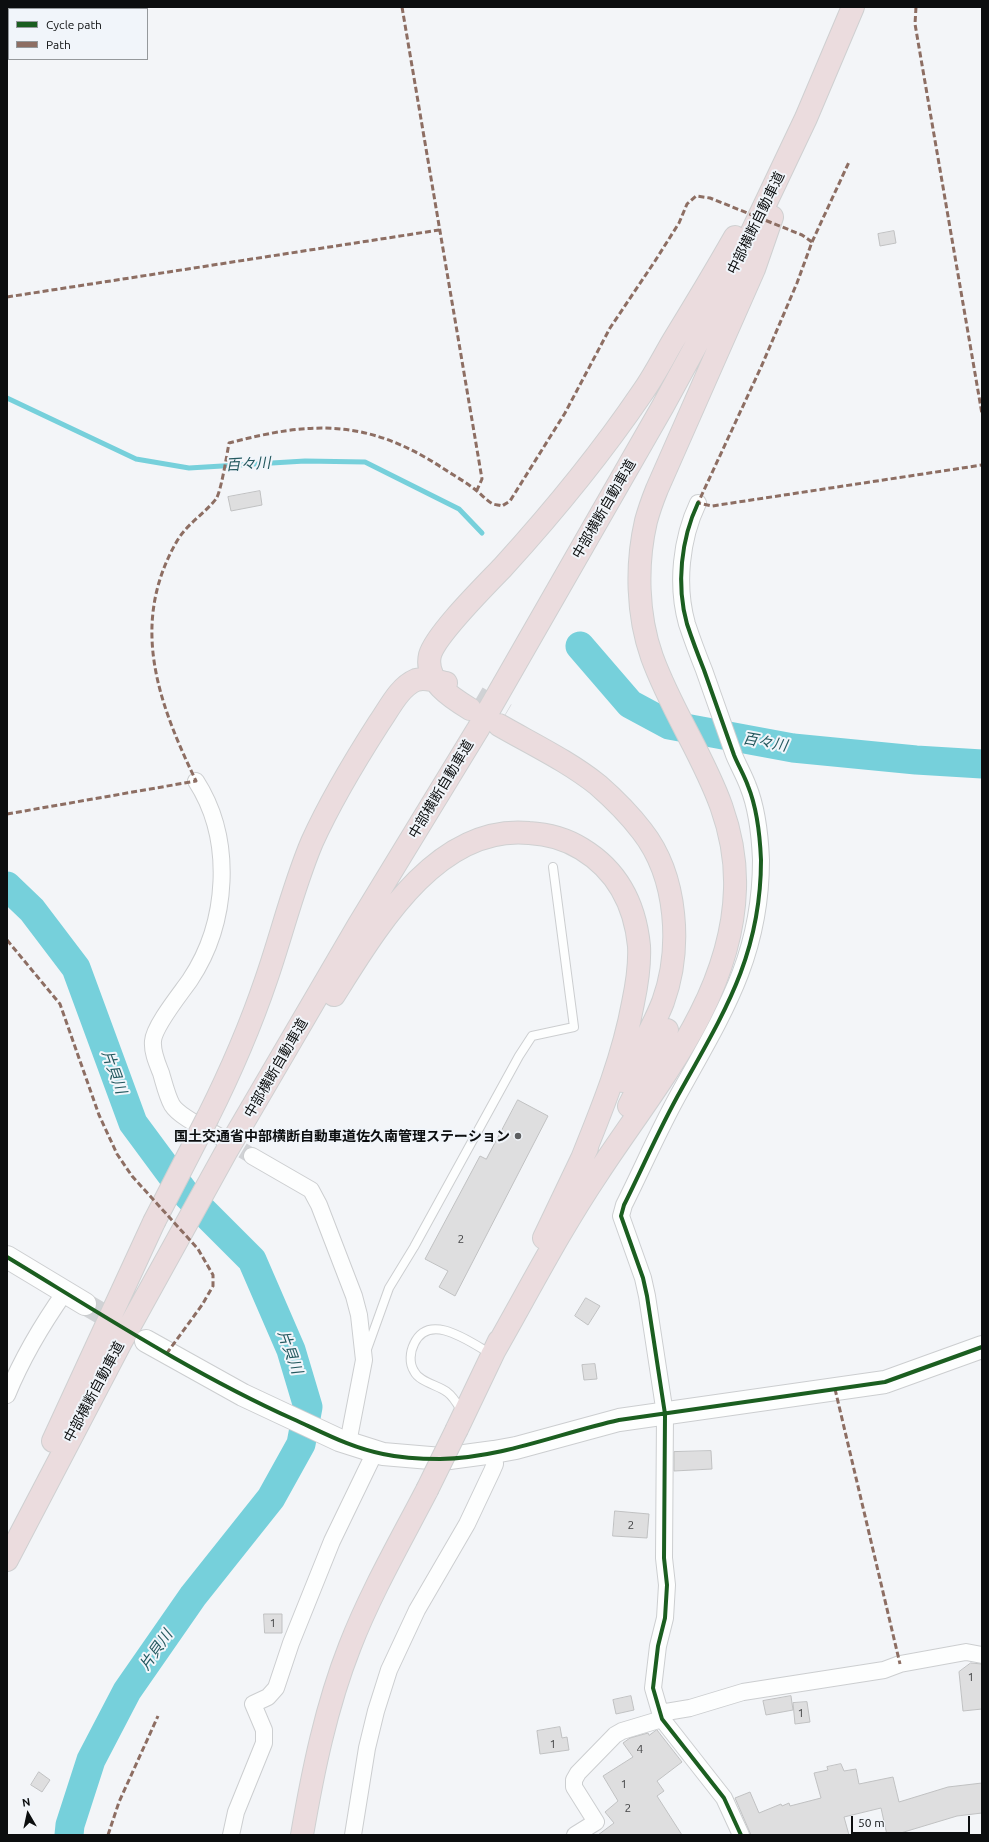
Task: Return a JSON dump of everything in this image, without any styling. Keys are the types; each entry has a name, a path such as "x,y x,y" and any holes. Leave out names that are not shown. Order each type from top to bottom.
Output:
{"highway":[{"name":"中部横断自動車道","path":"7,1560 121,1342 177,1252 362,919 478,729 663,406 712,316 806,118 853,7"},
{"path":"435,681 432,676 430,666 433,646 534,533 599,455 644,392 806,118"},
{"path":"589,1167 639,1114 697,1020 722,964 730,934 735,888 732,845 726,820 718,794 670,698 652,656 642,612 640,567 646,520 667,465 754,269 806,118"},
{"path":"7,1555 73,1395 154,1222 230,1074 266,980 300,873 324,815 358,756 400,693 417,680 423,679 454,685 473,703"},
{"path":"302,1835 312,1779 325,1721 350,1646 360,1622 492,1355 589,1167 676,1009 685,977 689,950 688,913 677,865 663,837 647,813 625,791 602,772 502,720"},
{"path":"234,1151 361,952 389,913 429,870 449,854 472,841 494,834 516,831 543,834 568,840 587,852 606,869 621,886 630,902 636,923 639,948 638,972 630,1023 621,1057 606,1100 589,1167"}],"street":[{"path":"698,503 690,520 682,562 682,584 687,622 718,712 748,788 754,809 761,858 758,910 748,954 728,1005 680,1091 621,1216 643,1278 665,1414 664,1558 667,1585 665,1618 658,1646 653,1688 661,1716 724,1798 741,1835"},
{"path":"196,782 204,793 220,848 222,874 220,896 210,942 191,978 158,1027 152,1041 154,1055 172,1105 234,1151 311,1190 319,1206 354,1296 364,1360 343,1442"},
{"path":"7,1257 85,1304"},
{"path":"7,1395 17,1370 41,1325 65,1292"},
{"path":"146,1341 214,1380 343,1442 375,1452 442,1459 494,1452 546,1441 607,1423 886,1382 982,1347"},
{"path":"231,1835 236,1812 264,1743 264,1730 253,1704 268,1697 276,1688 291,1643 332,1542 375,1452"},
{"path":"353,1835 367,1748 376,1711 389,1670 417,1610 463,1530 492,1471 495,1464 494,1452"},
{"path":"575,1835 596,1822 574,1787 574,1780 578,1773 615,1735 622,1731 661,1716 743,1692 884,1670 900,1664 966,1652 982,1655"}],"lane":[{"path":"364,1360 389,1288 414,1247 519,1056 532,1036 574,1027 553,867"},
{"path":"460,1422 449,1393 426,1381 414,1372 410,1361 412,1349 417,1337 434,1328 444,1330 492,1355"}],"building":[{"path":"894,231 896,243 880,246 878,234"},
{"path":"260,491 262,505 231,511 228,497"},
{"path":"518,1100 548,1116 455,1296 439,1287 448,1271 425,1259 480,1156 486,1159"},
{"path":"586,1298 600,1306 588,1325 575,1316"},
{"path":"595,1364 597,1379 584,1380 582,1365"},
{"path":"711,1451 712,1469 674,1471 674,1452"},
{"path":"615,1511 649,1514 647,1538 613,1536"},
{"path":"264,1614 282,1614 282,1633 265,1633"},
{"path":"971,1663 982,1664 982,1709 963,1711 959,1672"},
{"path":"631,1696 634,1710 616,1714 613,1700"},
{"path":"791,1696 793,1710 766,1715 763,1701"},
{"path":"807,1702 810,1722 795,1724 793,1703"},
{"path":"560,1727 562,1738 567,1737 569,1750 540,1754 537,1731"},
{"path":"657,1730 682,1762 657,1781 664,1791 657,1796 682,1835 598,1835 614,1823 605,1812 618,1801 603,1776 633,1757 623,1743 630,1738 648,1733 649,1735"},
{"path":"841,1764 844,1771 856,1769 859,1784 893,1777 899,1802 948,1787 982,1783 982,1813 957,1816 894,1835 887,1835 881,1808 844,1817 849,1835 751,1835 735,1798 750,1792 759,1813 781,1804 782,1806 789,1803 790,1806 821,1798 814,1773 828,1770 827,1767"},
{"path":"39,1772 50,1780 42,1792 31,1785"}],"waterway":[{"name":"百々川","path":"7,398 136,459 189,468 305,461 365,462 459,509 482,533"},
{"name":"百々川","path":"580,646 630,704 669,725 793,748 916,760 982,764"},
{"name":"片貝川","path":"7,886 32,910 76,968 133,1123 184,1192 252,1260 291,1350 308,1407 301,1444 271,1498 193,1596 127,1691 91,1760 70,1825 69,1835"}],"tunnel":[{"path":"477,697 506,714"},
{"path":"222,1138 252,1156"},
{"path":"85,1304 126,1328"}],"marked path":[{"path":"402,7 482,479 477,490"},
{"path":"916,7 915,24 982,414"},
{"path":"812,242 849,162"},
{"path":"7,814 196,781 170,722 161,692 154,662 152,633 154,602 162,572 177,541 186,529 216,499 218,495 229,443 259,436 313,428 338,429 363,433 388,440 414,451 464,482 491,503 502,506 510,501 565,413 610,328 679,223 687,204 696,196 710,198 802,235 812,242 797,283 762,365 698,503 712,506 982,465"},
{"path":"7,297 439,230"},
{"path":"7,940 60,1004 99,1115 117,1154 132,1176 198,1249 213,1275 213,1286 202,1305 167,1353"},
{"path":"835,1389 900,1664"},
{"path":"108,1835 119,1802 158,1716"}],"cycle path":[{"path":"698,503 692,517 684,547 682,562 681,578 684,609 689,630 734,755 754,803 758,822 761,851 759,894 755,924 738,981 712,1034 673,1104 624,1205 621,1216 643,1278 665,1414 664,1558 667,1585 665,1618 658,1646 653,1688 662,1719 724,1798 741,1835"},
{"path":"7,1257 112,1321 219,1383 348,1444 371,1451 404,1457 440,1459 463,1458 508,1450 619,1420 885,1382 982,1347"}],"place":[{"name":"国土交通省中部横断自動車道佐久南管理ステーション","path":"518,1136"}]}
